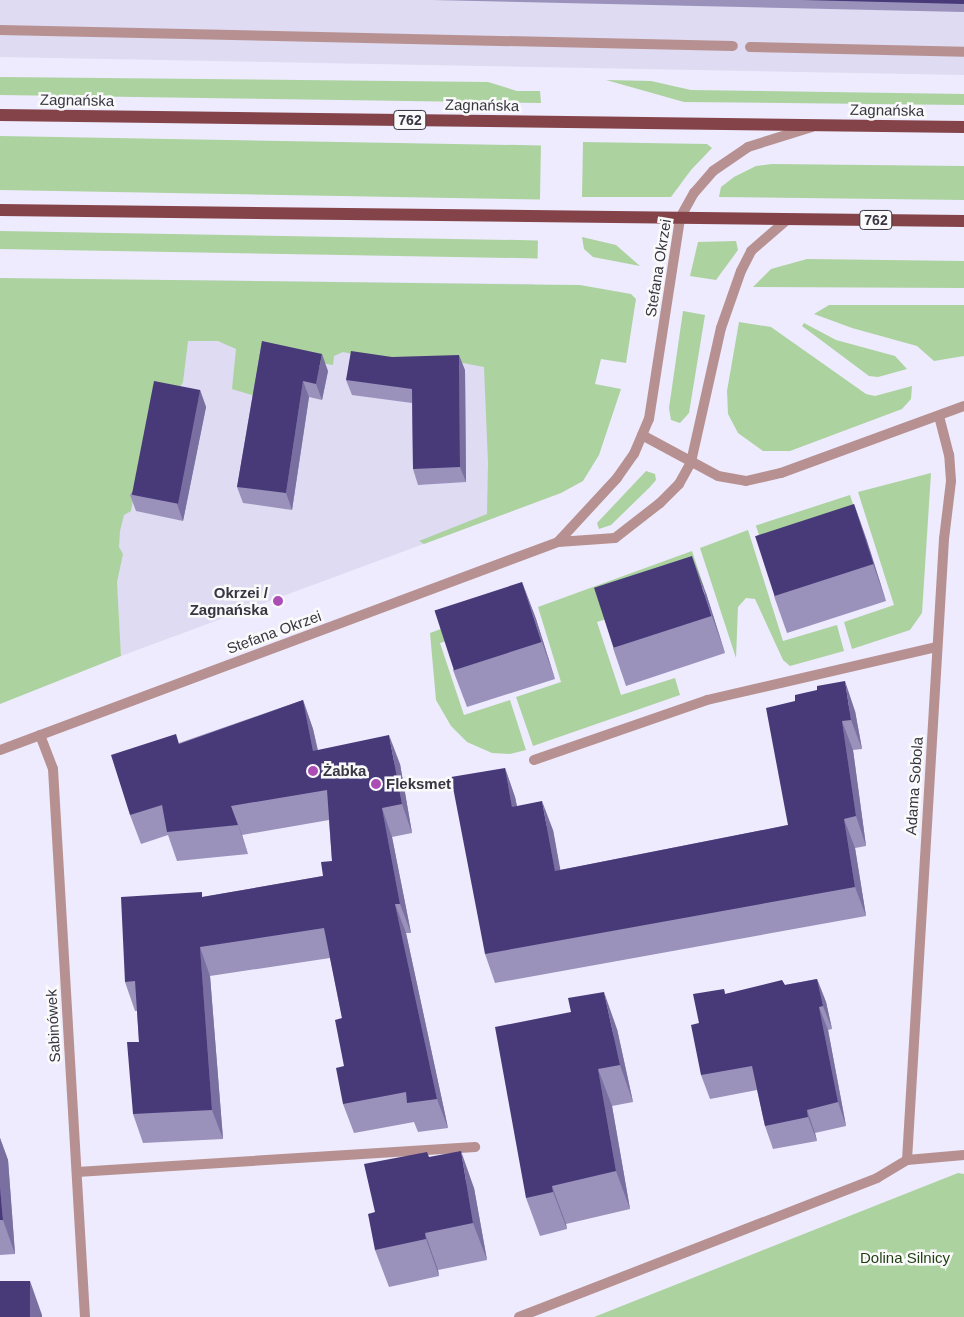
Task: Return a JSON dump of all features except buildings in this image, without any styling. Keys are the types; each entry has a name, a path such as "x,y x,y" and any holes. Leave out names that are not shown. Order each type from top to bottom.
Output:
{"main road":[{"name":"Zagnańska","path":"0,115 964,127"},
{"name":"762","path":"0,210 964,221"}],"street":[{"path":"0,30 733,46"},
{"path":"750,47 964,52"},
{"name":"Stefana Okrzei","path":"558,542 617,478 649,419 680,218 694,193 728,159 748,148 820,125"},
{"name":"Stefana Okrzei","path":"0,750 558,542 615,538 660,503 679,484 691,462 721,328 741,271 751,251 788,219"},
{"path":"642,435 691,462 732,480 764,479 964,406"},
{"name":"Adama Sobola","path":"907,1160 937,647 944,539 951,481 950,455 939,416"},
{"path":"534,760 707,700 937,647"},
{"name":"Sabinówek","path":"40,735 53,769 85,1317"},
{"path":"77,1172 475,1147"},
{"path":"520,1317 877,1178 907,1160 964,1155"}],"shaded area":[{"path":"0,0 964,0 964,75 0,57"},
{"path":"165,280 534,284 510,512 121,656 114,534"}],"green space":[{"path":"0,77 488,82 517,91 540,91 541,103 0,95"},
{"path":"606,80 651,81 691,90 964,94 964,105 684,102"},
{"path":"0,136 541,145 540,199 0,190"},
{"path":"583,142 707,144 712,148 691,170 671,197 582,197"},
{"path":"772,164 964,166 964,200 719,197 721,187 734,177 756,166"},
{"path":"0,231 538,240 538,258 0,249"},
{"path":"582,237 616,245 640,266 593,257 584,249"},
{"path":"736,241 738,250 716,280 690,276 698,242"},
{"path":"807,259 964,261 964,288 753,287 771,269"},
{"path":"0,278 580,285 631,294 636,299 626,363 601,359 595,384 621,389 599,455 583,481 561,493 424,544 419,541 487,514 488,463 484,367 463,363 416,367 343,352 334,356 333,365 292,358 255,396 232,389 236,349 218,341 188,341 183,382 142,452 131,511 124,515 120,531 119,547 123,554 117,582 121,656 0,704"},
{"path":"829,305 964,305 964,356 934,361 917,346 852,328 814,314"},
{"path":"683,311 705,315 689,413 680,423 671,420 669,408"},
{"path":"739,322 771,327 866,394 875,396 912,386 911,399 902,409 790,451 763,451 738,433 728,414 727,391"},
{"path":"804,323 836,340 895,356 907,369 878,377 869,376 802,326"},
{"path":"646,471 655,474 656,480 611,525 599,529 597,523"},
{"path":"931,473 922,613 910,630 852,649 844,622 894,605 858,492"},
{"path":"850,495 863,535 769,566 756,526"},
{"path":"748,530 783,641 837,625 844,651 790,666 783,660 755,599 746,598 738,607 736,658 700,548"},
{"path":"692,551 704,587 597,622 621,695 675,678 680,695 533,746 516,697 561,682 538,607"},
{"path":"526,598 532,613 440,643 464,715 510,700 526,750 510,754 492,753 467,742 451,726 436,700 430,633"},
{"name":"Dolina Silnicy","path":"958,1173 964,1174 964,1317 594,1317"}],"place":[{"name":"Okrzei / Zagnańska","path":"278,601"},
{"name":"Żabka","path":"313,771"},
{"name":"Fleksmet","path":"376,784"}]}
